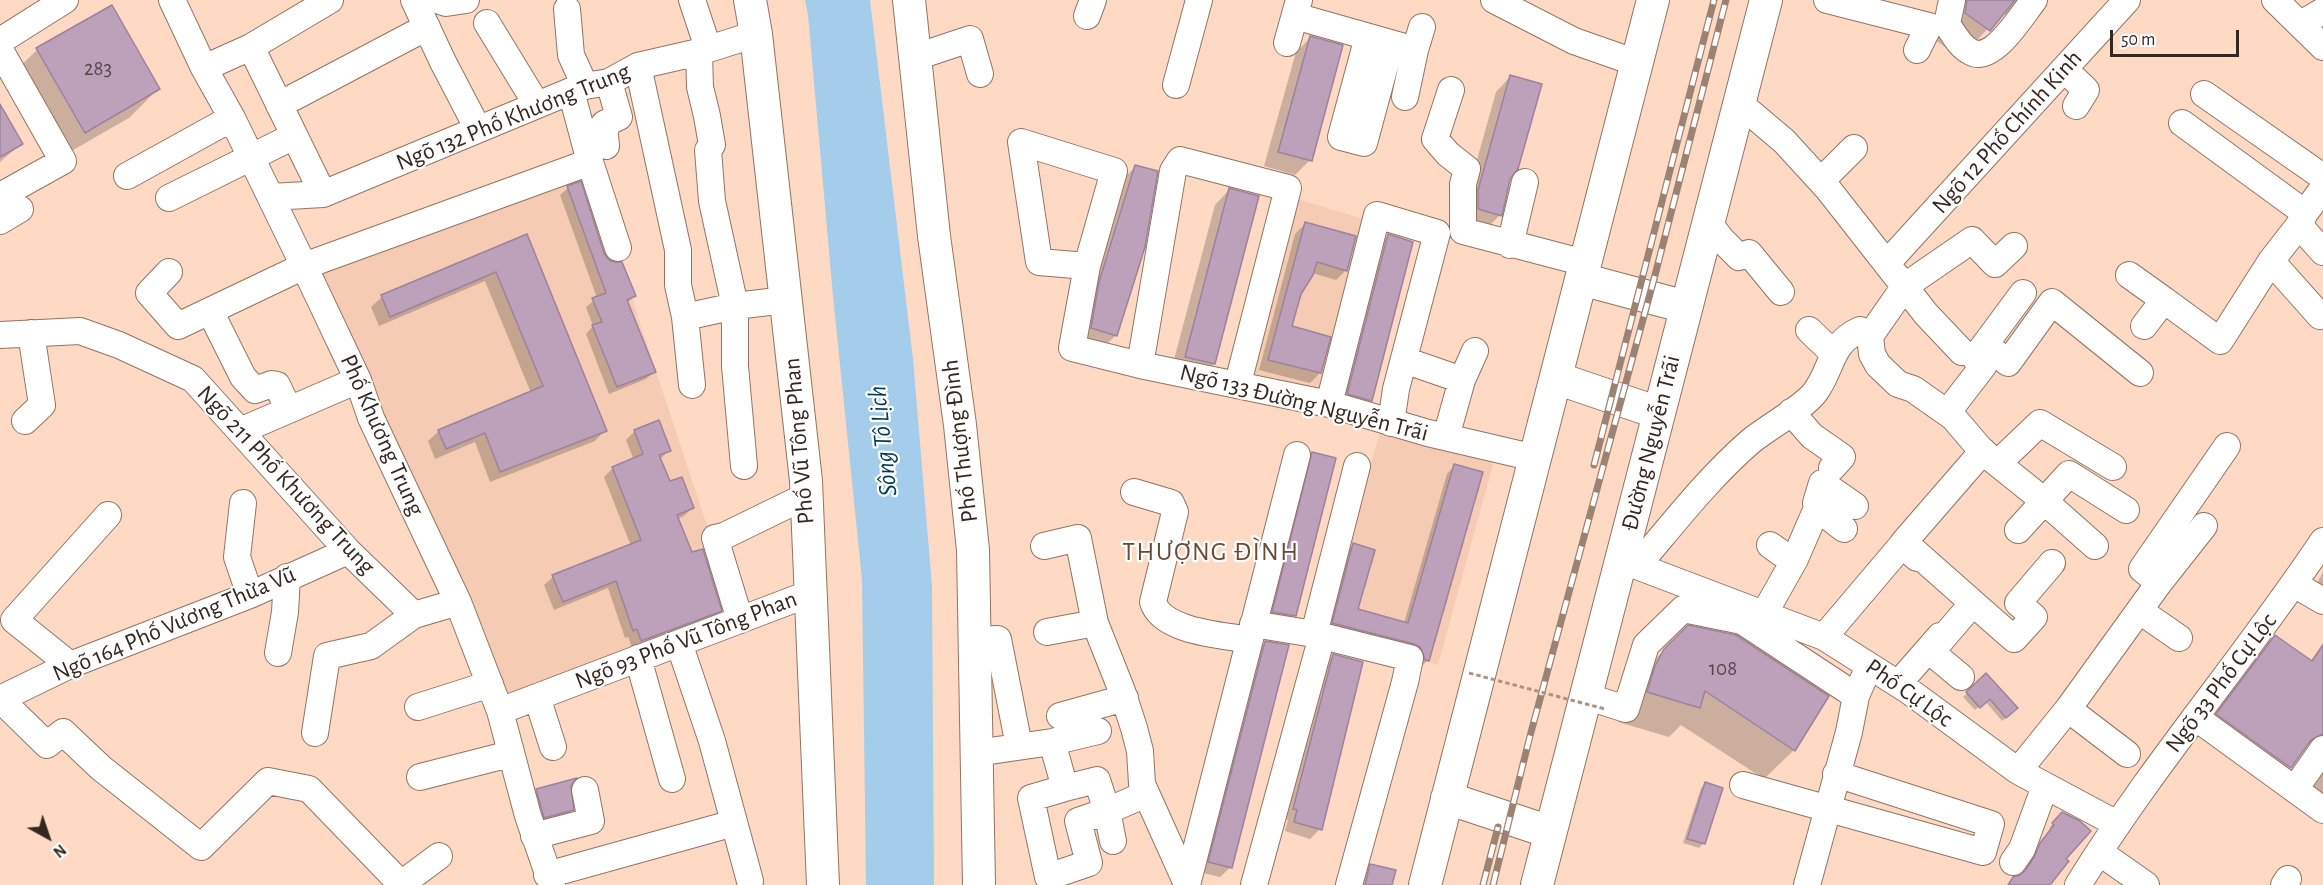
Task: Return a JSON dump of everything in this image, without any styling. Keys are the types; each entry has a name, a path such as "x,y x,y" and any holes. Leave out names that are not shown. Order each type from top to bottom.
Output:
{"main road":[{"name":"Phố Vũ Tông Phan","path":"750,0 756,34 806,496 823,885"},
{"path":"1425,885 1653,0"},
{"name":"Đường Nguyễn Trãi","path":"1537,885 1550,832 1595,702 1629,563 1659,413 1766,0"},
{"name":"Phố Thượng Đình","path":"915,1 916,57 934,237 960,425 973,550 979,885"},
{"path":"1583,271 1686,308"},
{"path":"1556,378 1659,413"},
{"path":"1447,798 1550,832"}],"street":[{"path":"0,40 65,0"},
{"name":"Phố Khương Trung","path":"172,0 204,68 232,118 358,380 371,418 458,602 500,711 534,836 550,880"},
{"path":"414,0 478,129"},
{"path":"437,0 446,3 466,0"},
{"path":"692,0 703,50 700,87 711,135 712,145 708,150 712,201 735,306 735,366 744,465"},
{"path":"1176,85 1199,0"},
{"path":"1494,0 1574,41 1637,65"},
{"path":"1827,0 1929,26 1917,50"},
{"path":"1952,0 1947,24 1965,48 1972,53 1983,55 1995,49 2034,0"},
{"name":"Ngõ 12 Phố Chính Kinh","path":"1887,263 2127,0"},
{"path":"2275,0 2323,47"},
{"path":"204,68 251,47 325,1"},
{"path":"1287,43 1297,8 1399,39 1405,97"},
{"path":"567,9 571,55 588,86 619,117 604,124 598,154"},
{"path":"2301,24 2323,11"},
{"path":"488,23 537,105"},
{"path":"279,105 427,27"},
{"name":"Ngõ 132 Phố Khương Trung","path":"270,196 323,194 537,105 638,66 756,34"},
{"path":"916,57 970,39 980,74"},
{"path":"251,47 323,194"},
{"path":"0,50 63,161 7,208"},
{"path":"638,66 678,250 678,285 685,317 692,385"},
{"path":"2064,69 2086,90 2076,106"},
{"path":"588,86 598,154 618,248"},
{"path":"1451,90 1435,139 1448,154 1467,169 1463,184 1463,231 1583,271"},
{"path":"2204,94 2323,177"},
{"path":"1739,103 1784,141 1821,181 1926,314 1973,348 2008,363 2052,302 2140,373"},
{"path":"127,176 232,118"},
{"path":"2182,123 2302,219 2323,252"},
{"path":"169,198 294,136"},
{"path":"1021,142 1114,171 1087,266 1039,262 1021,142"},
{"path":"1821,181 1854,148"},
{"path":"169,272 149,293 178,326 304,267 598,154"},
{"path":"1140,364 1173,171 1179,160 1288,188 1238,383"},
{"path":"1510,245 1525,182"},
{"path":"2129,275 2220,341 2271,261 2323,188"},
{"path":"1329,404 1377,215 1437,233 1396,389 1391,423"},
{"path":"1708,222 1739,257 1749,253 1781,292"},
{"path":"2014,246 1995,264 1972,240 1905,286 1870,336 1872,354 1878,365 1898,384 1913,389 1947,413 1990,457 2095,546"},
{"path":"2271,261 2320,316"},
{"name":"Ngõ 133 Đường Nguyễn Trãi","path":"1087,266 1072,348 1329,404 1391,423 1535,458"},
{"path":"1973,348 2023,293"},
{"path":"685,317 735,306 786,300"},
{"path":"2144,326 2164,300"},
{"path":"210,311 243,377 255,390 272,384 277,385 288,410"},
{"path":"1809,330 1833,353"},
{"path":"1629,563 1751,442 1815,393 1827,371 1833,353 1849,335 1860,330 1870,336"},
{"name":"Ngõ 211 Phố Khương Trung","path":"0,335 80,331 119,345 193,379 348,551 414,615"},
{"path":"25,420 42,405 31,333"},
{"path":"1947,413 1984,365 1975,358 1973,348"},
{"path":"1446,437 1462,380 1475,351"},
{"path":"1404,360 1462,380"},
{"path":"240,431 358,380"},
{"path":"1791,412 1812,436 1842,457 1832,468"},
{"path":"1971,603 1904,542 1990,457 2040,423 2113,467"},
{"path":"2159,584 2142,569 2227,446"},
{"path":"1188,885 1297,455"},
{"path":"1254,885 1318,635 1357,466"},
{"path":"2018,530 2069,474 2126,510"},
{"path":"1764,614 1795,560 1817,508 1816,503 1822,483 1855,506"},
{"path":"1134,492 1171,503 1175,512 1153,602 1158,614 1167,621 1180,626 1318,635 1410,658 1349,885"},
{"path":"740,620 715,538 724,536 806,496"},
{"path":"243,503 237,557 250,595"},
{"path":"1817,508 1844,529"},
{"path":"70,665 7,625 108,515"},
{"path":"2018,771 2068,709 2204,526"},
{"path":"1044,546 1078,538 1095,623 1125,698 1140,752 1142,784 1188,885"},
{"name":"Ngõ 33 Phố Cự Lộc","path":"2117,824 2294,584 2323,541"},
{"path":"1824,637 1902,544 2014,639 2034,616 2018,603 2052,563"},
{"path":"1770,545 1795,560"},
{"name":"Ngõ 164 Phố Vương Thừa Vũ","path":"0,699 70,665 250,595 348,551"},
{"name":"Phố Cự Lộc","path":"1629,563 1824,637 1898,684 2018,771 2117,824"},
{"path":"278,653 285,612 287,577"},
{"path":"2294,584 2323,601"},
{"name":"Ngõ 93 Phố Vũ Tông Phan","path":"500,711 811,593"},
{"path":"315,733 327,656 371,646 414,615 458,602"},
{"path":"1961,677 1931,652 1971,603"},
{"path":"1898,684 1971,603"},
{"path":"1595,702 1626,709 1646,645 1683,609 1742,621 1856,696"},
{"path":"2140,611 2179,638"},
{"path":"1047,632 1095,623"},
{"path":"975,640 998,639 1019,746"},
{"path":"679,643 712,741 750,880"},
{"path":"638,658 672,779"},
{"path":"1807,885 1836,774 1850,732 1856,696 1869,666"},
{"path":"418,707 490,684"},
{"path":"537,697 553,747"},
{"path":"1060,716 1125,698"},
{"path":"0,699 47,745 63,732 100,768 201,847 268,781 309,789 401,885 439,856"},
{"path":"2068,709 2127,754"},
{"path":"2195,717 2323,810"},
{"path":"976,753 1052,742 1098,731"},
{"path":"1052,742 1065,788"},
{"path":"2295,789 2323,749"},
{"path":"420,777 510,754"},
{"path":"1743,785 1983,852 1991,824 1836,774"},
{"path":"1113,841 1107,811 1097,780 1031,798 1048,877 1089,863 1078,821 1107,811 1146,794"},
{"path":"2013,862 2022,849 2045,786"},
{"path":"534,836 591,821 585,790"},
{"path":"550,880 734,823"},
{"path":"2078,885 2117,824"},
{"path":"2098,852 2146,885"}],"path":[{"path":"1469,673 1595,702"}],"shaded area":[{"path":"596,164 636,311 738,619 505,704 312,269"},
{"path":"1291,197 1377,223 1332,403 1247,382"},
{"path":"1380,433 1494,461 1438,665 1319,631"}],"water":[{"name":"Sông Tô Lịch","path":"805,0 870,0 913,359 932,586 934,885 866,885 862,580"}],"building":[{"path":"1967,0 2015,0 1990,31 1965,13"},
{"path":"112,5 160,89 85,133 36,48"},
{"path":"1310,36 1343,45 1312,161 1278,152"},
{"path":"1510,75 1542,84 1518,169 1510,179 1502,216 1478,209 1478,190"},
{"path":"0,104 23,144 0,157"},
{"path":"1135,165 1158,171 1145,247 1117,336 1091,328 1099,282"},
{"path":"581,181 604,253 614,262 622,262 636,296 627,300 656,372 617,387 592,325 602,322 592,298 606,293 567,186"},
{"path":"1229,188 1259,196 1215,364 1185,357"},
{"path":"1305,222 1356,236 1347,271 1317,262 1313,275 1301,294 1292,326 1331,337 1321,373 1268,360"},
{"path":"527,234 607,431 500,472 485,433 446,449 438,430 543,386 496,272 390,317 381,295"},
{"path":"1388,234 1413,242 1372,401 1347,394"},
{"path":"659,420 671,451 659,455 670,481 682,477 694,508 677,515 692,552 703,549 722,611 641,641 637,629 633,631 616,581 563,602 552,575 641,540 612,467 643,454 634,430"},
{"path":"1312,452 1336,458 1296,616 1272,612"},
{"path":"1454,464 1483,472 1429,661 1425,660 1421,648 1414,644 1332,623 1353,543 1375,550 1358,609 1408,623"},
{"path":"1688,625 1736,635 1829,696 1795,751 1705,691 1700,708 1647,692 1655,666 1664,649"},
{"path":"2275,635 2312,661 2323,645 2323,734 2311,740 2291,768 2216,714"},
{"path":"1265,641 1289,645 1232,868 1208,862"},
{"path":"1333,654 1363,662 1322,830 1294,822 1297,810 1293,809"},
{"path":"1986,673 2018,708 2006,718 1990,699 1980,708 1966,692"},
{"path":"577,778 571,786 574,810 544,818 536,789"},
{"path":"1705,782 1723,788 1705,844 1687,839"},
{"path":"2062,812 2080,821 2091,831 2066,859 2069,861 2050,885 2008,885 2013,877 2025,871 2040,843 2054,825 2052,823"},
{"path":"1370,864 1396,870 1392,885 1365,885"}],"railway":[{"path":"1594,465 1714,0"},
{"path":"1493,885 1530,736 1654,279 1726,0"},
{"path":"1483,885 1498,827"}],"district":[{"name":"THƯỢNG ĐÌNH","path":"1211,552"}]}
